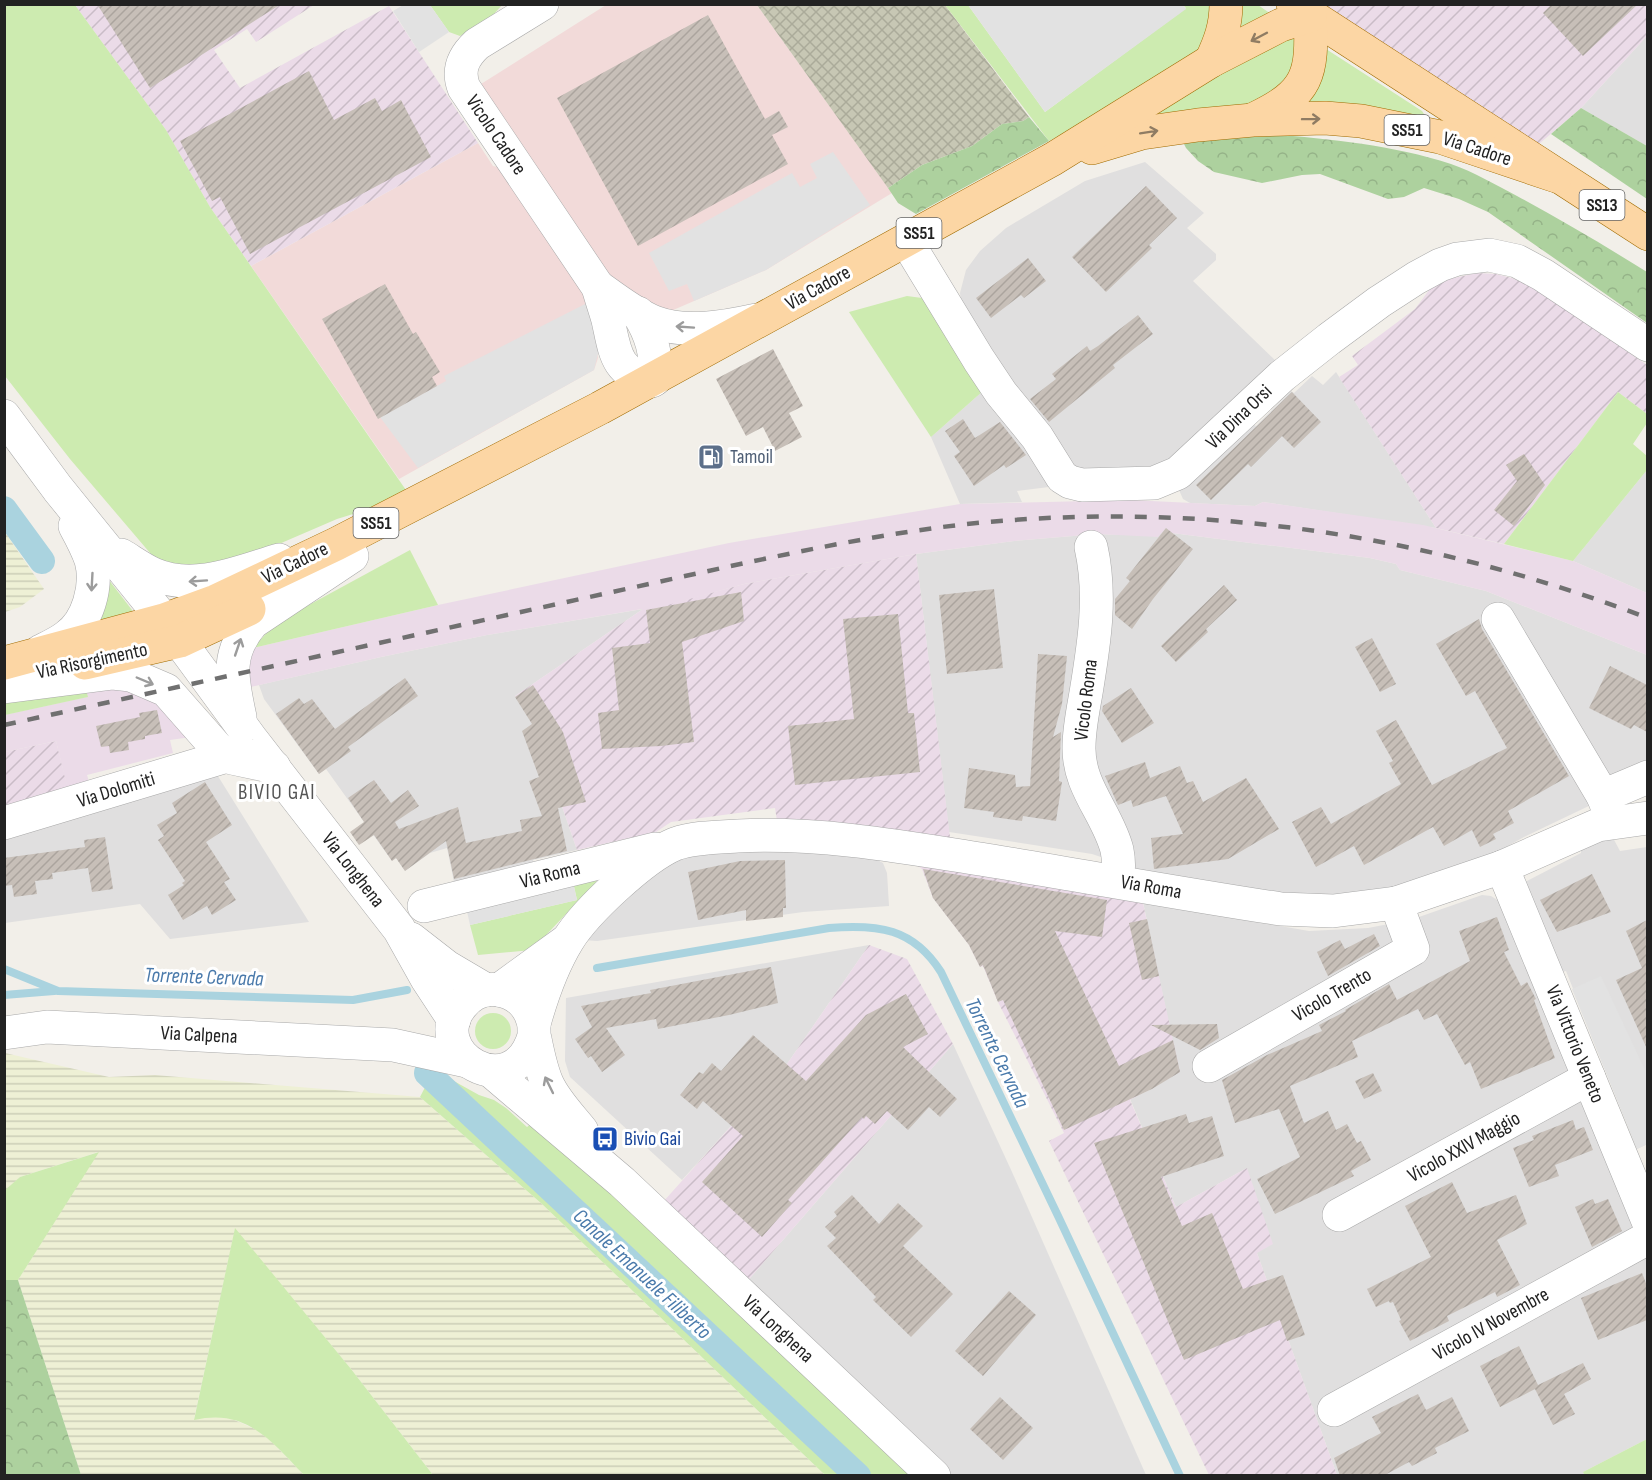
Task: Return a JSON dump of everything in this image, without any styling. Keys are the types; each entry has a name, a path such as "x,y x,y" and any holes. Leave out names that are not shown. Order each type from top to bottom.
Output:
{"main road":[{"path":"1210,61 1219,45 1226,24 1226,4"},
{"name":"Via Cadore","path":"172,631 216,601 344,550 1053,159 1210,61 1281,25 1301,10"},
{"name":"Via Cadore","path":"1252,120 1279,108 1306,80 1311,43 1301,10"},
{"name":"Via Cadore","path":"1301,10 1647,234"},
{"name":"Via Cadore","path":"1053,159 1142,133 1252,120 1325,118 1361,121 1440,137 1556,176"},
{"name":"Via Risorgimento","path":"12,667 172,631"}],"street":[{"name":"Vicolo Cadore","path":"542,4 477,44 468,52 463,61 460,78 464,88 598,287 618,361 625,369 642,378 653,380 655,353 652,338 638,313"},
{"name":"Via Dina Orsi","path":"906,240 1001,393 1037,437 1062,477 1082,485 1154,483 1178,473 1282,376 1329,339 1416,278 1440,265 1458,259 1489,255 1517,261 1543,275 1647,345"},
{"name":"Vicolo Cadore","path":"598,287 654,322 691,328 732,325 764,318"},
{"name":"Vicolo Cadore","path":"592,413 609,372 612,343"},
{"name":"Via Longhena","path":"4,416 58,489 172,631 399,929 453,1025 454,1042 478,1066 622,1182 934,1476"},
{"name":"Via Longhena","path":"12,667 68,636 85,614 93,588 91,561 58,489"},
{"name":"Via Longhena","path":"105,545 152,574 175,580 192,581 218,579 344,550"},
{"name":"Vicolo Roma","path":"1091,547 1098,595 1079,748 1083,774 1117,850 1118,881"},
{"name":"Via Longhena","path":"241,724 232,675 243,633 253,622 344,550"},
{"path":"1498,619 1608,809"},
{"name":"Via Risorgimento","path":"4,687 113,673 131,675 166,690 217,748 227,756"},
{"path":"227,756 274,767"},
{"name":"Via Dolomiti","path":"4,823 227,756"},
{"name":"Via Roma","path":"424,906 677,844 720,837 779,834 886,843 1281,909 1333,911 1396,903 1502,867 1580,831 1647,777"},
{"name":"Via Roma","path":"1608,809 1647,818"},
{"name":"Via Roma","path":"493,990 568,939 597,906 637,868 677,844"},
{"name":"Via Vittorio Veneto","path":"1502,867 1647,1221"},
{"name":"Vicolo Trento","path":"1209,1066 1413,949 1396,903"},
{"name":"Via Longhena","path":"399,929 447,967 493,990 511,993 522,1001 530,1011 541,1066 548,1084 622,1182"},
{"name":"Via Roma","path":"534,1030 544,990 568,939"},
{"path":"453,1025 458,1009 466,1000 475,993 493,990"},
{"name":"Via Calpena","path":"393,1045 453,1025"},
{"name":"Via Calpena","path":"4,1033 47,1028 393,1045 478,1066"},
{"path":"478,1066 503,1070 514,1066 524,1058 530,1048 534,1030"},
{"name":"Vicolo XXIV Maggio","path":"1339,1215 1588,1078"},
{"name":"Vicolo IV Novembre","path":"1334,1410 1647,1238"}],"shaded area":[{"path":"405,4 430,5 449,32 419,52 393,11"},
{"path":"75,5 314,5 256,42 247,29 214,50 240,88 389,6 478,143 251,266 210,207 166,130"},
{"path":"606,5 757,5 892,193 766,270 664,314 620,288 598,262 481,84"},
{"path":"757,5 945,5 1029,117 1023,121 1002,124 972,146 922,165 888,188"},
{"path":"968,5 1183,5 1186,9 1045,112"},
{"path":"1293,5 1647,5 1647,36 1581,108 1525,156"},
{"path":"1647,36 1647,146 1581,108"},
{"path":"478,143 493,166 502,168 589,302 598,358 594,370 399,479 251,266"},
{"path":"833,152 870,205 766,270 694,301 687,284 669,291 649,253 792,173 800,187 817,178 810,164"},
{"path":"1145,162 1204,213 1187,228 1216,254 1216,260 1193,281 1277,362 1164,467 1072,469 962,307 960,293 966,270 980,251 1006,228 1085,181"},
{"path":"1477,273 1512,278 1534,288 1647,365 1647,414 1618,392 1504,544 1436,528 1339,377 1358,365 1352,356 1415,309 1435,282"},
{"path":"589,302 600,345 594,370 418,468 380,417 446,381 444,376"},
{"path":"1336,372 1436,528 1263,502 1255,506 1190,503 1183,499 1179,490 1253,424 1256,426 1291,391 1294,393 1312,376 1323,385"},
{"path":"983,391 1022,430 1049,487 1017,491 1022,502 960,504 931,437"},
{"path":"1647,470 1647,593 1573,561"},
{"path":"1130,500 1255,506 1263,502 1423,525 1573,561 1647,593 1647,655 1486,591 1400,570 1396,564 1370,558 1172,533 1166,528 1158,537 1097,534 1014,541 916,554 744,584 642,612 642,609 487,635 246,688 246,664 253,648 438,605 729,543 960,504"},
{"path":"1166,528 1172,533 1370,558 1396,564 1400,570 1486,591 1647,655 1647,763 1593,804 1488,857 1419,881 1369,894 1317,898 1154,875 1092,854 949,832 916,554 1014,541 1097,534 1127,535"},
{"path":"4,531 44,589 20,607 5,612"},
{"path":"916,554 950,837 1139,885 1180,1072 1130,1100 1176,1207 1247,1168 1273,1244 1257,1253 1337,1475 1209,1475 1049,1141 1064,1133 998,1002 983,966 980,967 969,945 933,898 922,869 886,843 779,834 775,808 671,822 656,832 577,850 555,786 543,740 515,696 643,609 643,611 744,584"},
{"path":"643,609 515,696 543,740 555,786 577,850 533,860 534,865 454,882 447,848 430,853 405,871 396,858 392,861 326,769 319,774 264,699 259,685 487,635"},
{"path":"104,683 158,700 191,737 170,740 173,753 87,775 91,788 69,794 56,741 5,752 4,715 87,697 85,686"},
{"path":"56,741 72,804 5,823 5,752"},
{"path":"216,773 309,922 170,939 140,904 5,923 4,823"},
{"path":"1613,838 1620,851 1647,847 1648,1144 1637,1149 1566,971 1562,972 1525,882 1581,853 1581,846"},
{"path":"842,840 883,863 887,873 889,906 803,912 597,941 569,939 656,854"},
{"path":"573,882 577,900 470,925 466,907"},
{"path":"1482,895 1491,896 1499,901 1647,1257 1647,1439 1583,1472 1585,1475 1337,1475 1257,1253 1247,1168 1176,1207 1130,1099 1152,1089 1179,1072 1143,902 1309,931 1368,928 1394,923 1416,918"},
{"path":"869,945 787,1064 682,1180 570,1077 565,1061 566,998"},
{"path":"869,945 907,959 953,1044 738,1292 654,1212 787,1064"},
{"path":"1601,976 1645,1070 1647,1069 1647,1144 1637,1149 1572,989"},
{"path":"953,1044 1146,1475 934,1475 738,1292"},
{"path":"5,1053 109,1077 155,1075 420,1097 542,1204 825,1475 433,1475 351,1369 235,1229 194,1419 225,1416 255,1429 270,1440 304,1475 81,1475 18,1280 98,1152 20,1177 5,1191"}],"green space":[{"path":"5,5 75,5 166,130 210,207 408,493 379,506 337,519 223,568 199,572 156,560 70,459 5,376"},
{"path":"430,5 502,5 493,15 460,36 449,32"},
{"path":"945,5 968,5 1045,112 1186,8 1183,5 1218,5 1214,32 1187,65 1049,141"},
{"path":"1239,5 1258,5 1271,14 1238,38"},
{"path":"1293,34 1300,59 1269,104 1124,124"},
{"path":"1326,49 1422,111 1426,117 1307,105"},
{"path":"1581,108 1647,146 1647,199 1551,134"},
{"path":"1029,117 1049,141 916,214 898,203 888,188 922,165 972,146 1002,124 1023,121"},
{"path":"1262,133 1381,147 1428,157 1476,175 1550,214 1647,272 1647,323 1488,212 1459,199 1424,188 1404,197 1388,199 1320,174 1262,183 1214,172 1198,161 1182,140"},
{"path":"907,296 922,298 983,391 931,437 849,312"},
{"path":"1618,392 1647,414 1647,423 1633,444 1647,456 1647,470 1573,561 1504,544"},
{"path":"410,550 438,605 253,648 271,628 285,618"},
{"path":"105,575 133,614 85,632"},
{"path":"85,686 88,697 5,715 4,702"},
{"path":"597,877 597,881 532,950 478,955 470,925 577,900 573,882"},
{"path":"493,1013 506,1018 511,1031 506,1044 493,1049 480,1044 475,1031 480,1018"},
{"path":"434,1070 479,1095 494,1100 527,1127 533,1122 920,1475 825,1475 542,1204 420,1097"},
{"path":"99,1152 18,1280 5,1280 4,1191 20,1177"},
{"path":"235,1228 351,1369 433,1475 304,1475 269,1439 243,1423 213,1418 194,1420"},
{"path":"5,1280 18,1280 81,1475 5,1475"},
{"path":"1647,1439 1647,1475 1585,1476 1583,1472"}],"building":[{"path":"97,4 281,4 150,88"},
{"path":"1552,4 1638,4 1583,56 1543,13"},
{"path":"708,15 765,119 779,111 788,127 772,135 788,164 638,246 557,98"},
{"path":"309,71 334,120 375,98 382,111 401,100 431,157 250,254 220,197 212,201 180,141"},
{"path":"1146,186 1177,218 1149,245 1152,248 1106,292 1072,257"},
{"path":"1028,258 1046,281 1024,298 1021,295 991,318 976,298"},
{"path":"385,284 413,334 416,332 440,372 432,377 437,386 378,419 322,319"},
{"path":"1138,315 1153,334 1113,365 1115,368 1049,422 1030,399 1056,379 1052,374 1087,346 1090,351"},
{"path":"773,349 803,406 789,413 802,437 775,451 763,427 746,436 716,379"},
{"path":"1292,392 1321,422 1294,448 1282,436 1251,467 1248,464 1211,500 1196,485"},
{"path":"963,419 975,438 1000,422 1026,455 1006,468 1004,465 974,486 954,456 960,452 945,431"},
{"path":"1524,454 1545,485 1514,526 1494,510 1517,481 1506,465"},
{"path":"1166,528 1193,549 1132,629 1115,615 1115,599 1130,581 1126,578"},
{"path":"1224,585 1237,600 1176,662 1161,646"},
{"path":"994,589 1003,668 947,674 939,595"},
{"path":"741,592 744,621 682,642 694,742 602,749 598,713 619,710 612,648 650,643 646,610"},
{"path":"898,614 908,713 914,713 920,772 795,785 788,726 854,719 843,619"},
{"path":"1479,619 1482,629 1569,776 1508,811 1514,823 1493,834 1496,839 1480,847 1472,830 1444,846 1433,827 1364,865 1354,846 1316,867 1292,822 1321,807 1331,824 1401,784 1389,763 1393,761 1376,731 1396,720 1432,785 1507,748 1475,691 1466,696 1436,644"},
{"path":"1372,638 1396,684 1380,692 1355,647"},
{"path":"1038,654 1067,656 1062,704 1053,737 1061,732 1059,781 1062,782 1056,821 1023,816 1022,821 993,817 994,812 964,808 969,768 1015,775 1016,787 1030,786"},
{"path":"1610,666 1647,685 1647,732 1634,725 1631,729 1589,708"},
{"path":"405,678 418,696 348,747 351,751 319,774 276,714 299,698 304,704 312,699 335,729"},
{"path":"533,685 563,732 586,802 558,808 567,851 454,879 446,841 405,871 396,858 392,861 374,835 359,845 350,832 364,822 348,798 374,780 391,803 408,790 419,806 395,822 399,829 458,807 466,843 522,831 520,820 542,816 529,781 539,777 522,731 532,724 515,697"},
{"path":"1131,688 1154,723 1122,743 1102,711 1103,706"},
{"path":"157,710 162,733 128,742 129,750 110,753 109,746 101,747 96,726 140,717 139,713"},
{"path":"1145,762 1150,778 1180,766 1187,783 1193,781 1203,802 1246,778 1279,829 1228,859 1154,869 1151,838 1183,834 1166,796 1133,807 1131,800 1118,805 1105,776"},
{"path":"205,782 232,825 206,842 230,879 224,882 236,900 212,915 207,906 183,920 168,895 184,885 182,883 185,881 158,840 164,836 157,825 177,813 172,803"},
{"path":"105,837 113,889 92,892 88,868 52,873 53,879 35,881 37,894 14,897 12,885 4,886 4,858 85,847 84,840"},
{"path":"785,860 786,908 783,908 783,917 746,921 746,910 698,920 688,872 740,861"},
{"path":"923,869 1107,900 1102,937 1055,931 1119,1066 1173,1040 1180,1072 1152,1089 1064,1130 1003,1000 998,1002 983,965 980,967 969,945 933,898"},
{"path":"1592,874 1611,912 1557,932 1540,900"},
{"path":"1497,917 1509,950 1504,952 1521,986 1527,982 1536,999 1534,1000 1555,1058 1481,1089 1470,1062 1465,1065 1437,1014 1424,1020 1418,1009 1352,1041 1358,1057 1290,1086 1304,1123 1328,1111 1336,1130 1347,1124 1357,1143 1361,1141 1371,1160 1351,1171 1354,1176 1275,1214 1257,1179 1300,1157 1279,1109 1235,1123 1222,1080 1267,1055 1322,1031 1319,1025 1389,984 1397,1000 1470,961 1459,931"},
{"path":"1147,919 1159,976 1142,980 1129,923"},
{"path":"1647,920 1647,1049 1616,980 1642,968 1626,931"},
{"path":"1374,934 1380,946 1328,976 1317,952 1340,940 1345,949"},
{"path":"771,967 778,1003 658,1029 656,1019 606,1028 625,1055 602,1072 591,1056 588,1058 575,1039 592,1027 581,1006"},
{"path":"906,994 928,1034 903,1047 957,1099 940,1117 929,1107 908,1130 887,1111 875,1124 866,1116 864,1119 862,1117 788,1200 792,1203 762,1237 702,1182 743,1136 703,1101 697,1109 680,1095 699,1072 703,1074 712,1063 721,1071 753,1035 806,1081 866,1015"},
{"path":"1217,1024 1219,1038 1200,1050 1151,1025"},
{"path":"1373,1073 1382,1091 1364,1099 1355,1081"},
{"path":"1186,1114 1189,1123 1212,1116 1224,1156 1161,1177 1182,1226 1212,1213 1243,1289 1283,1275 1305,1335 1287,1341 1280,1320 1184,1360 1094,1143"},
{"path":"1573,1120 1576,1130 1584,1127 1593,1150 1555,1165 1559,1176 1529,1187 1513,1148 1534,1140 1532,1136"},
{"path":"1452,1182 1467,1213 1516,1195 1527,1224 1497,1240 1520,1285 1497,1297 1495,1292 1447,1316 1449,1321 1410,1341 1399,1321 1401,1320 1393,1302 1389,1301 1376,1307 1367,1289 1431,1257 1405,1206"},
{"path":"852,1195 879,1224 898,1203 923,1226 903,1246 953,1294 911,1337 873,1300 876,1297 827,1246 836,1238 825,1227 837,1216 834,1212"},
{"path":"1593,1199 1595,1204 1608,1199 1622,1231 1592,1247 1575,1207"},
{"path":"1642,1273 1647,1286 1647,1320 1598,1340 1581,1298"},
{"path":"1009,1291 1036,1315 983,1376 955,1351"},
{"path":"1519,1346 1538,1385 1583,1363 1591,1379 1564,1394 1575,1414 1553,1425 1535,1389 1500,1407 1480,1366"},
{"path":"1418,1394 1426,1410 1452,1397 1469,1431 1435,1448 1437,1453 1412,1466 1409,1462 1383,1476 1340,1476 1334,1458 1381,1433 1372,1417"},
{"path":"1000,1397 1033,1428 1003,1460 970,1429"}],"waterway":[{"name":"Canale Emanuele Filiberto","path":"4,509 42,561"},
{"name":"Torrente Cervada","path":"597,968 829,928 879,929 893,932 919,946 941,972 1180,1476"},
{"name":"Torrente Cervada","path":"4,969 58,991 353,1000 407,990"},
{"path":"4,995 54,991"},
{"name":"Canale Emanuele Filiberto","path":"427,1073 858,1476"}],"railway":[{"path":"4,725 841,543 988,522 1073,517 1157,517 1241,522 1323,532 1405,547 1487,566 1568,590 1648,618"}],"place":[{"name":"Tamoil","path":"711,457"},
{"name":"Bivio Gai","path":"605,1139"}],"district":[{"name":"BIVIO GAI","path":"277,792"}]}
